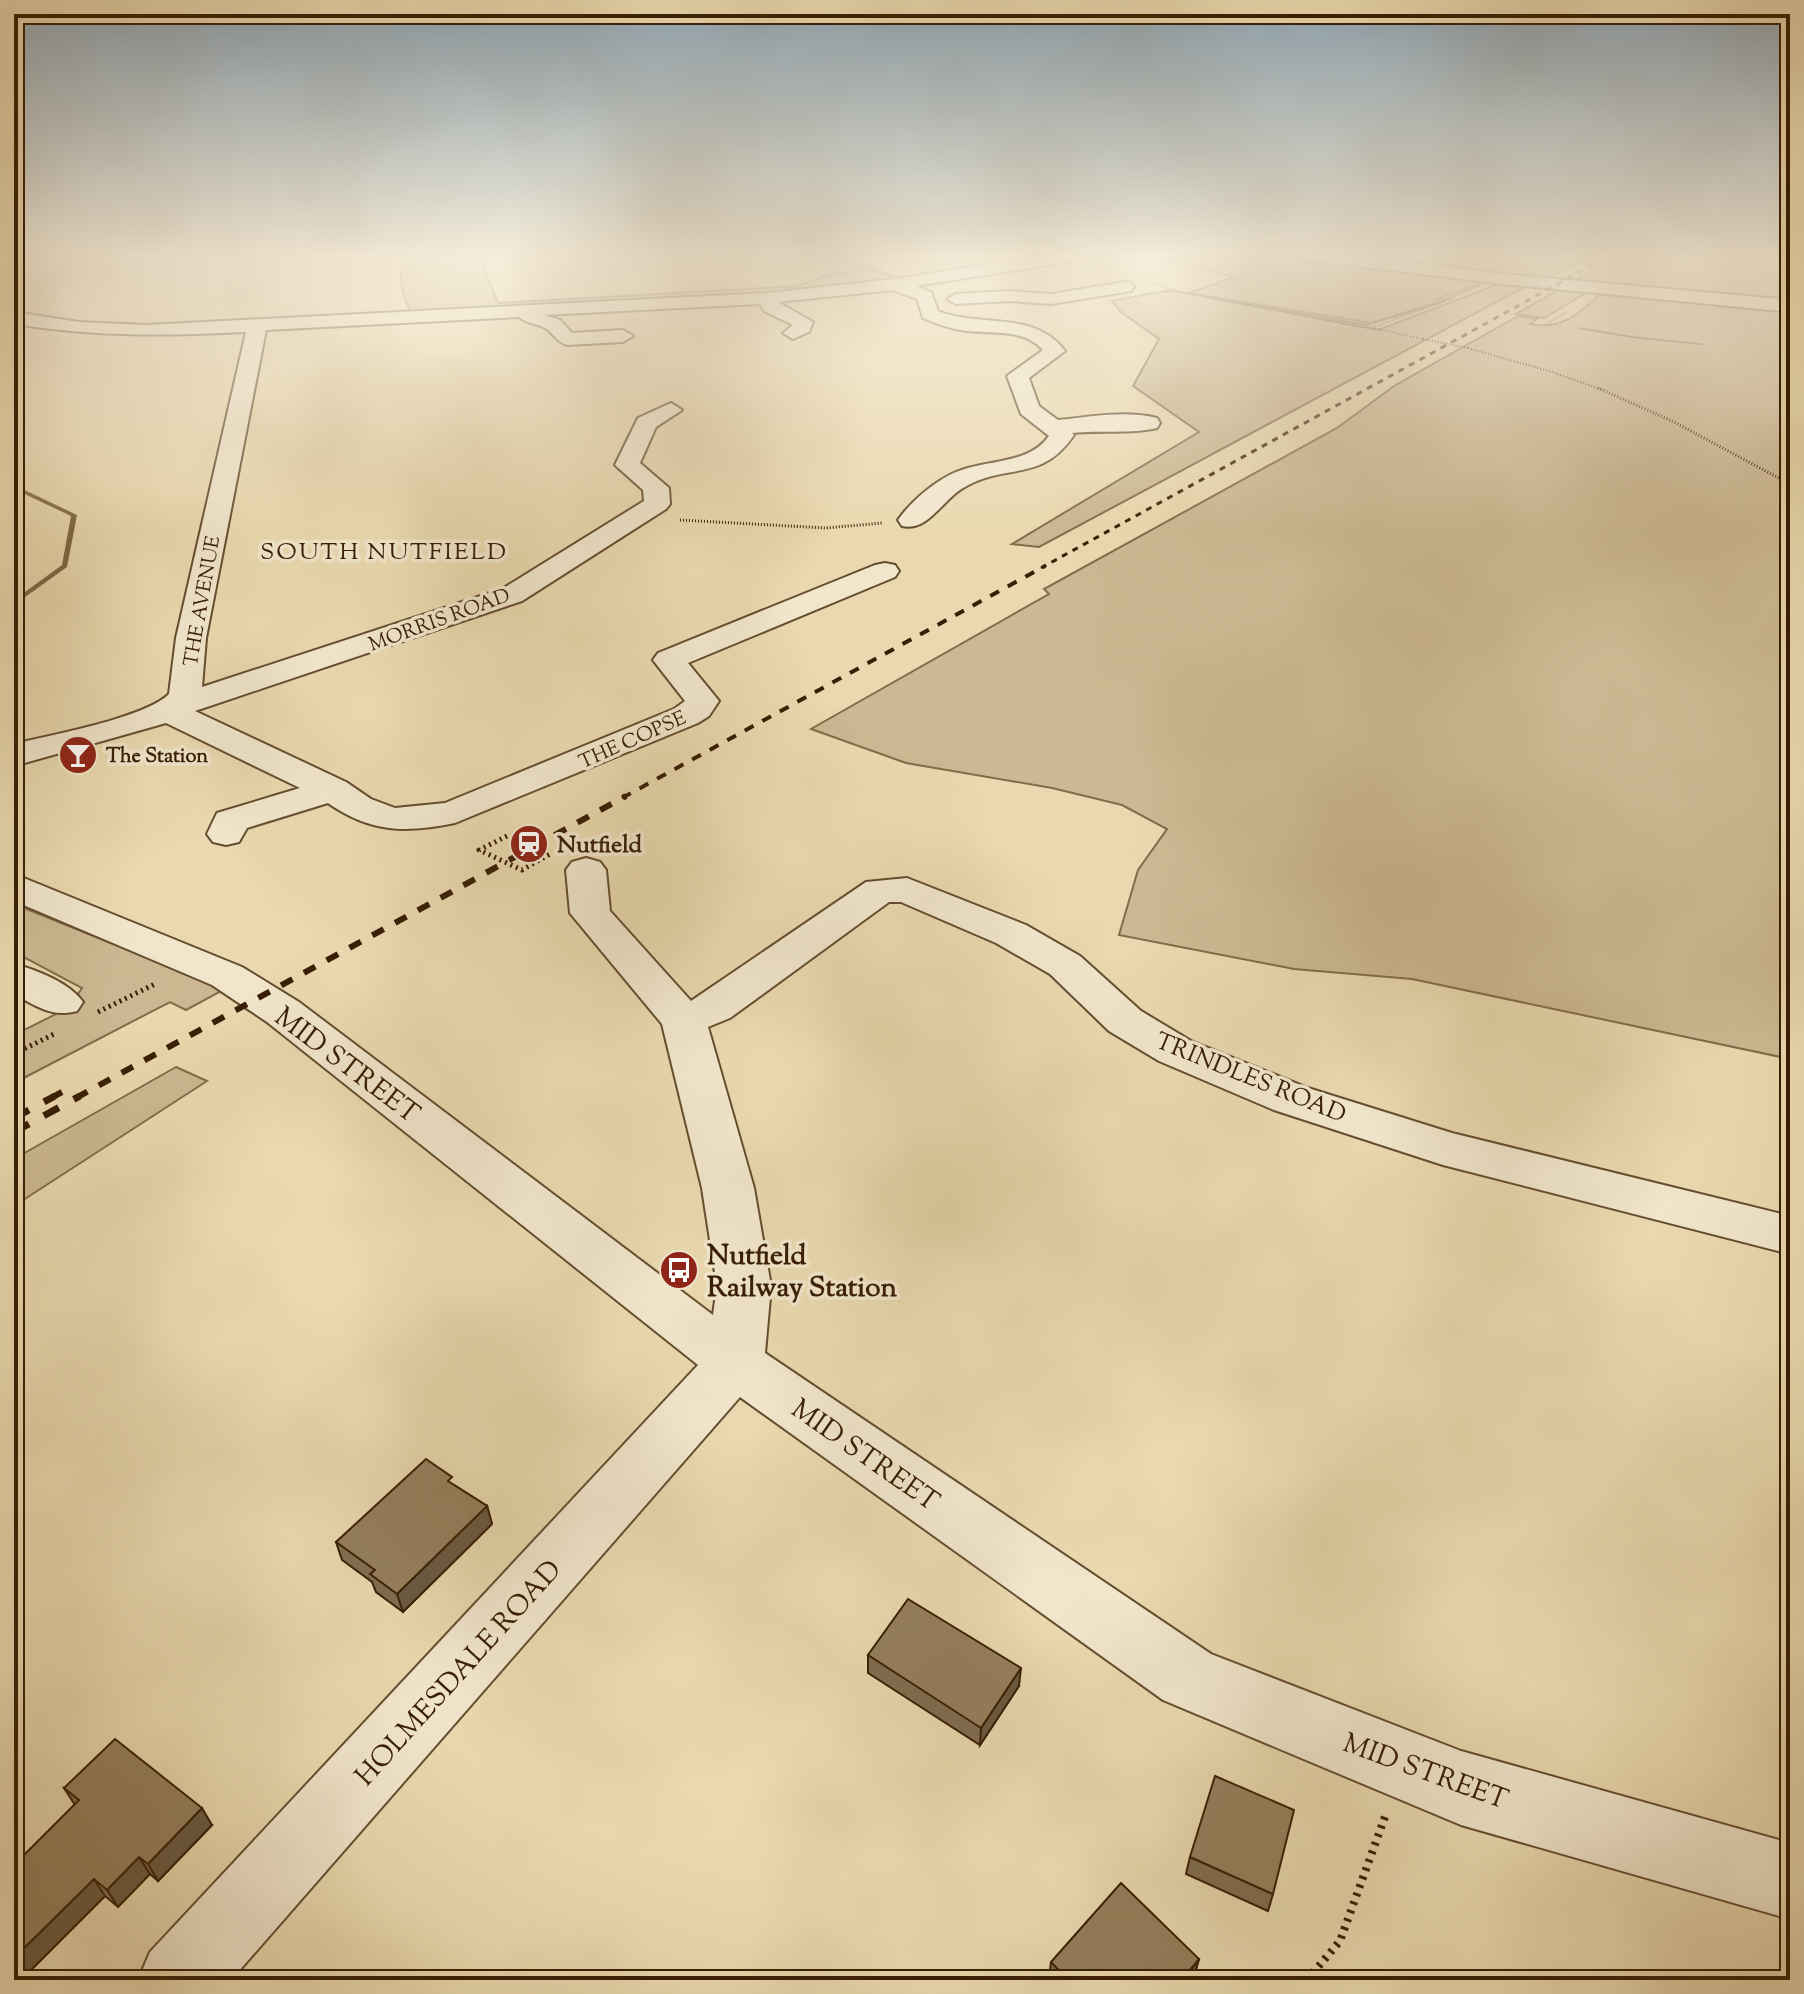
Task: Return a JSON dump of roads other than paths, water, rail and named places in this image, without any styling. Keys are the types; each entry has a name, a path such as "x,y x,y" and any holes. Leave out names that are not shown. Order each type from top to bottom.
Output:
{"street":[{"name":"THE AVENUE","path":"175,707 185,697 191,638 262,346"},
{"path":"911,520 955,482 991,469 1029,462 1055,450 1062,435 1029,409 1018,376 1055,351 1052,346"},
{"name":"MORRIS ROAD","path":"175,707 285,673 512,595 657,504 656,488 627,465 646,423 671,410"},
{"path":"1052,428 1106,422 1149,423"},
{"path":"540,575 574,569 655,538"},
{"name":"THE COPSE","path":"333,790 358,807 391,819 455,812 512,791 697,709 702,701 699,695 669,660 885,571"},
{"path":"14,755 135,723 175,707 178,716 333,790"},
{"path":"226,834 230,821 333,790"},
{"path":"568,862 590,913 684,1021 728,1188 742,1272 744,1286 735,1363"},
{"name":"MID STREET","path":"14,886 227,976 283,1012 735,1363 1187,1677 1461,1788 1790,1881"},
{"name":"TRINDLES ROAD","path":"684,1021 714,1008 880,890 907,890 1011,934 1065,965 1125,1021 1175,1051 1291,1099 1443,1148 1790,1235"},
{"path":"14,977 72,1016"},
{"name":"HOLMESDALE ROAD","path":"178,1980 735,1363"}],"waterway":[{"path":"14,487 74,515 65,566 14,603"}],"railway":[{"path":"1041,568 1445,346"},
{"path":"622,798 1045,566"},
{"path":"76,1098 626,796"},
{"path":"51,1098 62,1092"},
{"path":"14,1118 55,1096"},
{"path":"14,1132 80,1096"}],"place":[{"name":"The Station","path":"78,755"},
{"name":"Nutfield","path":"529,844"},
{"name":"Nutfield Railway Station","path":"679,1270"}],"district":[{"name":"SOUTH NUTFIELD","path":"384,551"}]}
